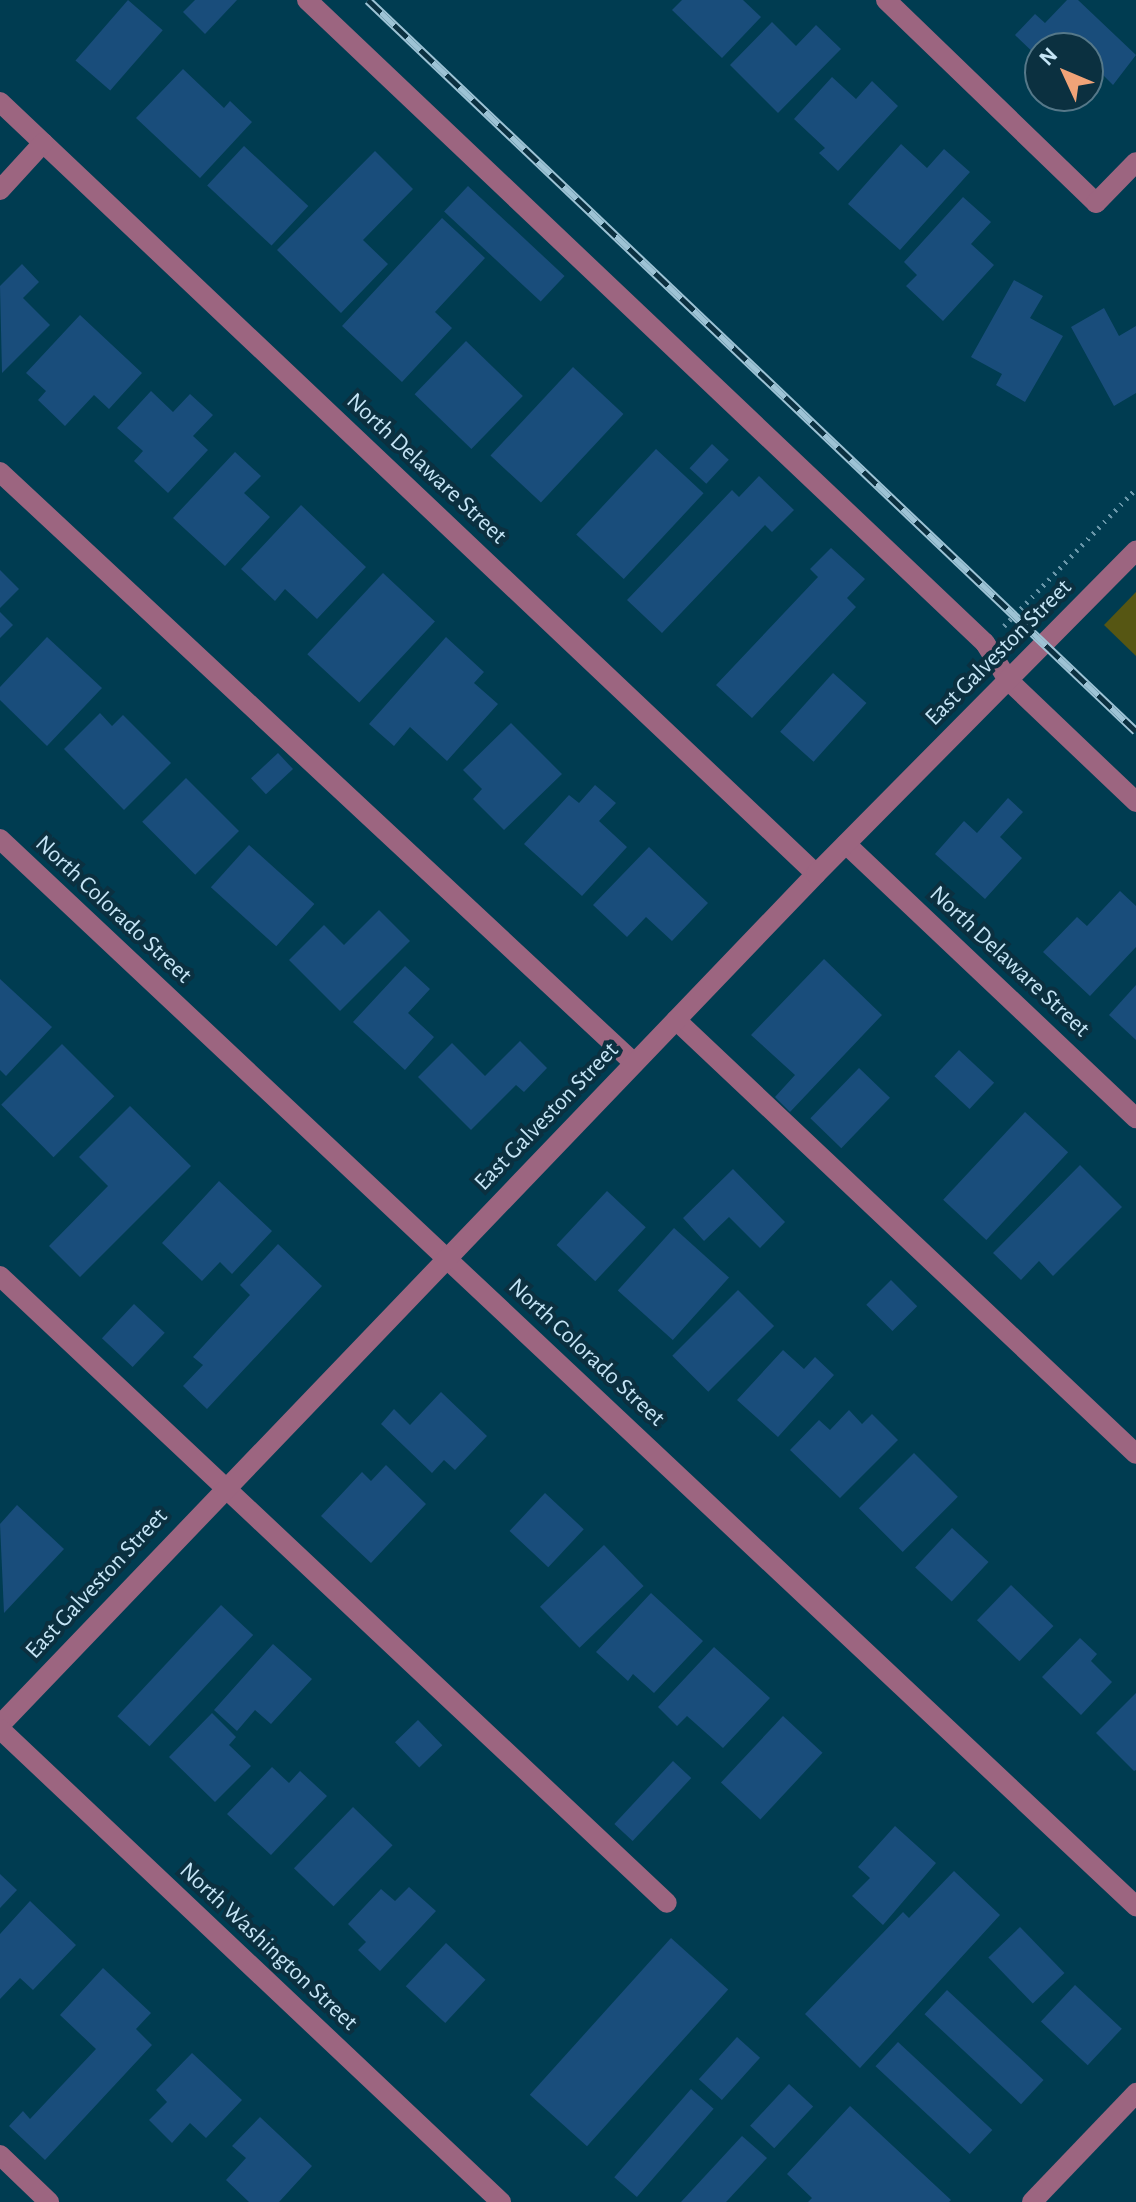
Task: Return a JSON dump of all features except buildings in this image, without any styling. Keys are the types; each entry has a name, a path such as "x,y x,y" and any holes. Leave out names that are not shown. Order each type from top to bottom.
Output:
{"street":[{"path":"307,0 985,643 1008,680 1136,802"},
{"path":"886,0 1096,203 1136,162"},
{"name":"North Delaware Street","path":"0,102 816,874"},
{"path":"0,190 43,143"},
{"path":"0,472 634,1063"},
{"name":"East Galveston Street","path":"0,1727 224,1486 816,874 1136,551"},
{"name":"North Colorado Street","path":"0,839 1136,1906"},
{"name":"North Delaware Street","path":"846,844 1136,1118"},
{"path":"676,1020 1136,1454"},
{"path":"0,1276 667,1903"},
{"name":"North Washington Street","path":"0,1727 501,2202"},
{"path":"1032,2202 1136,2093"},
{"path":"0,2155 49,2202"}],"path":[{"path":"985,643 1032,602 1136,489"}],"shaded area":[{"path":"1136,592 1136,656 1104,625"}],"railway":[{"path":"368,0 1136,731"}]}
